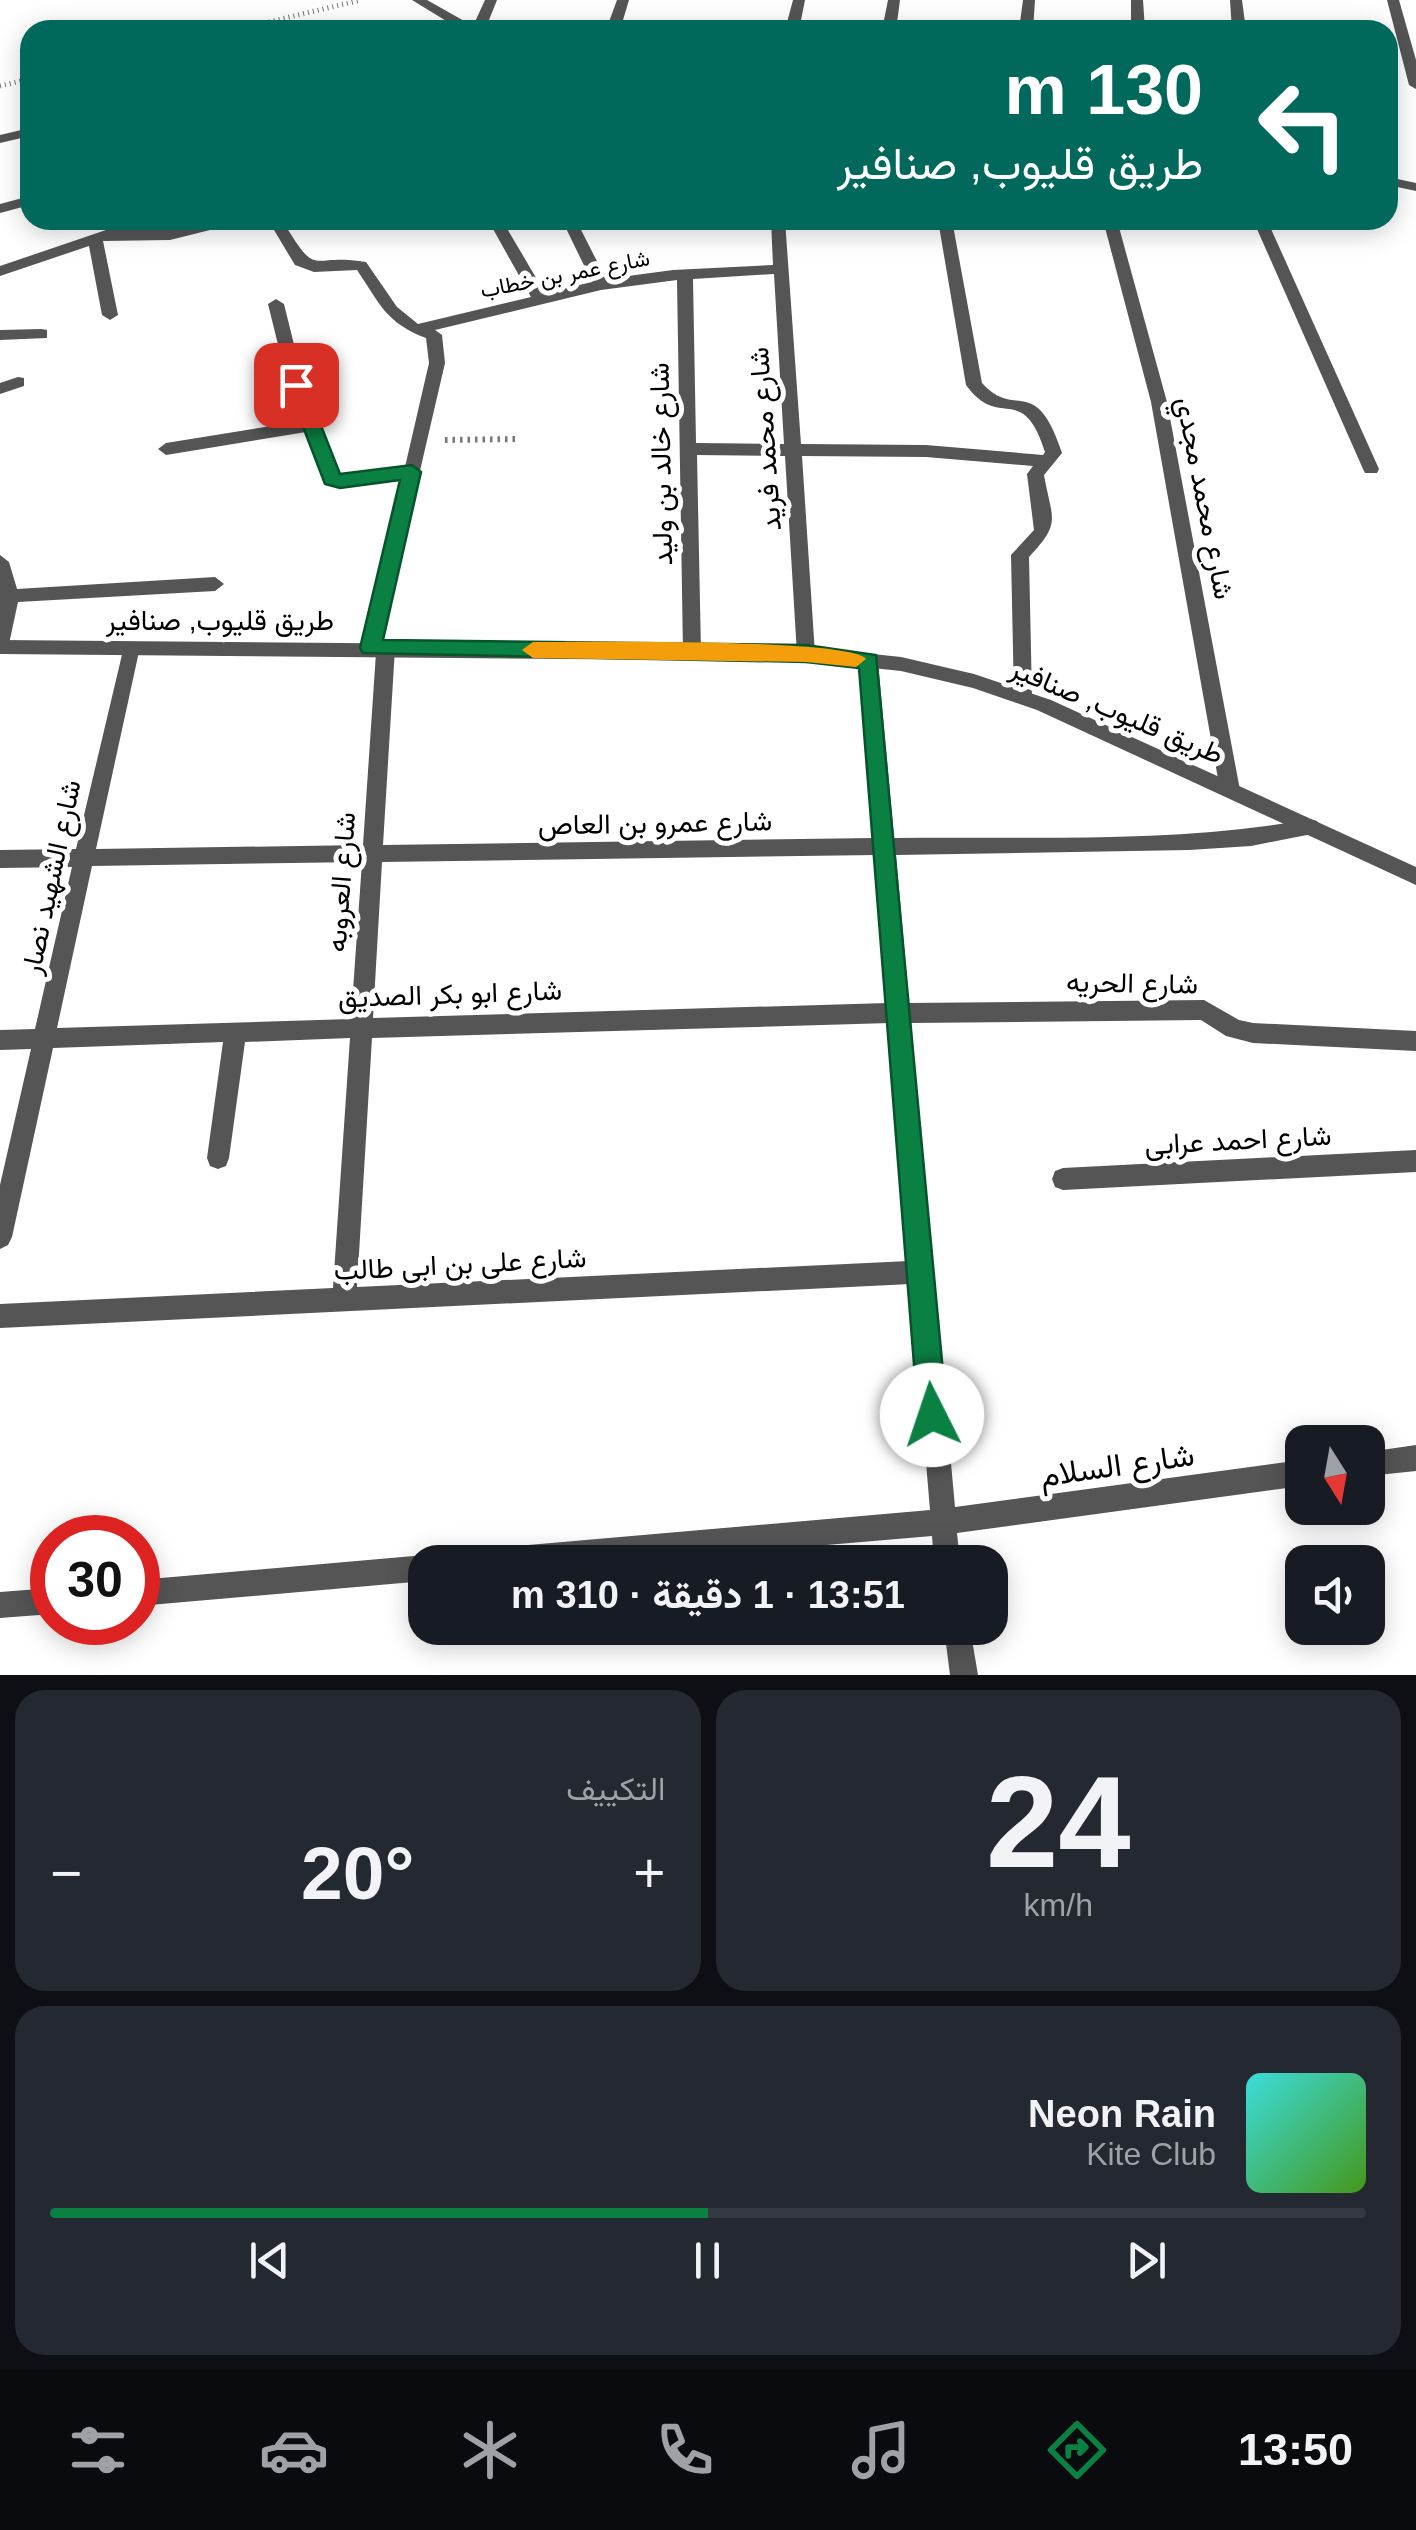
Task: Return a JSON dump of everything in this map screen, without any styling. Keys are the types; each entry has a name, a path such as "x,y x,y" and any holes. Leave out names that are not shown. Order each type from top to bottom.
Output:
{"street":[{"path":"418,0 454,20"},
{"path":"475,20 491,0"},
{"path":"1393,0 1416,85"},
{"path":"0,271 96,238 170,235 191,230"},
{"path":"281,230 300,262 326,268 357,262 392,311 406,325 420,328"},
{"path":"501,230 540,299"},
{"path":"574,230 601,285"},
{"name":"شارع محمد فريد","path":"779,230 806,654"},
{"path":"947,230 974,385 981,396 992,401 1030,406 1039,412 1046,422 1054,453 1035,474 1042,532 1020,555 1023,698"},
{"name":"شارع محمد مجدي","path":"1113,230 1159,402 1230,790"},
{"path":"1264,230 1371,469"},
{"path":"96,238 110,315"},
{"name":"شارع عمر بن خطاب","path":"420,328 601,285 685,274 781,269"},
{"name":"شارع خالد بن وليد","path":"685,274 692,652"},
{"path":"276,304 282,339 332,479 340,482 412,472"},
{"name":"شارع العروبه","path":"344,1300 373,854 378,648 437,363 434,334 420,328"},
{"path":"0,336 41,334"},
{"path":"0,389 18,382"},
{"path":"166,449 310,426"},
{"path":"690,449 926,451 1049,461"},
{"path":"0,562 10,596 0,646"},
{"path":"10,596 215,584"},
{"name":"طريق قليوب, صنافير","path":"0,646 692,652 806,654 869,661 974,681 1023,698 1416,876"},
{"name":"شارع الشهيد نصار","path":"0,1237 130,647"},
{"path":"869,661 944,1545"},
{"name":"شارع عمرو بن العاص","path":"0,859 1189,842 1251,838 1310,827"},
{"name":"شارع الحريه","path":"901,1013 1204,1010 1234,1029 1253,1034 1416,1041"},
{"name":"شارع ابو بكر الصديق","path":"0,1040 901,1013"},
{"path":"218,1158 236,1031"},
{"name":"شارع احمد عرابى","path":"1063,1179 1416,1161"},
{"name":"شارع على بن ابى طالب","path":"0,1316 922,1272"},
{"path":"1385,1462 1416,1458"},
{"name":"شارع السلام","path":"677,1545 940,1522 1285,1475"},
{"path":"160,1591 408,1569"},
{"path":"0,1606 30,1603"},
{"path":"960,1645 964,1675"}],"path":[{"path":"277,20 360,0"},
{"path":"419,440 519,439"}],"slow traffic":[{"path":"533,650 806,654 856,659"}],"route":[{"path":"296,385 332,479 340,482 412,472 370,648 806,654 869,661 932,1415"}]}
